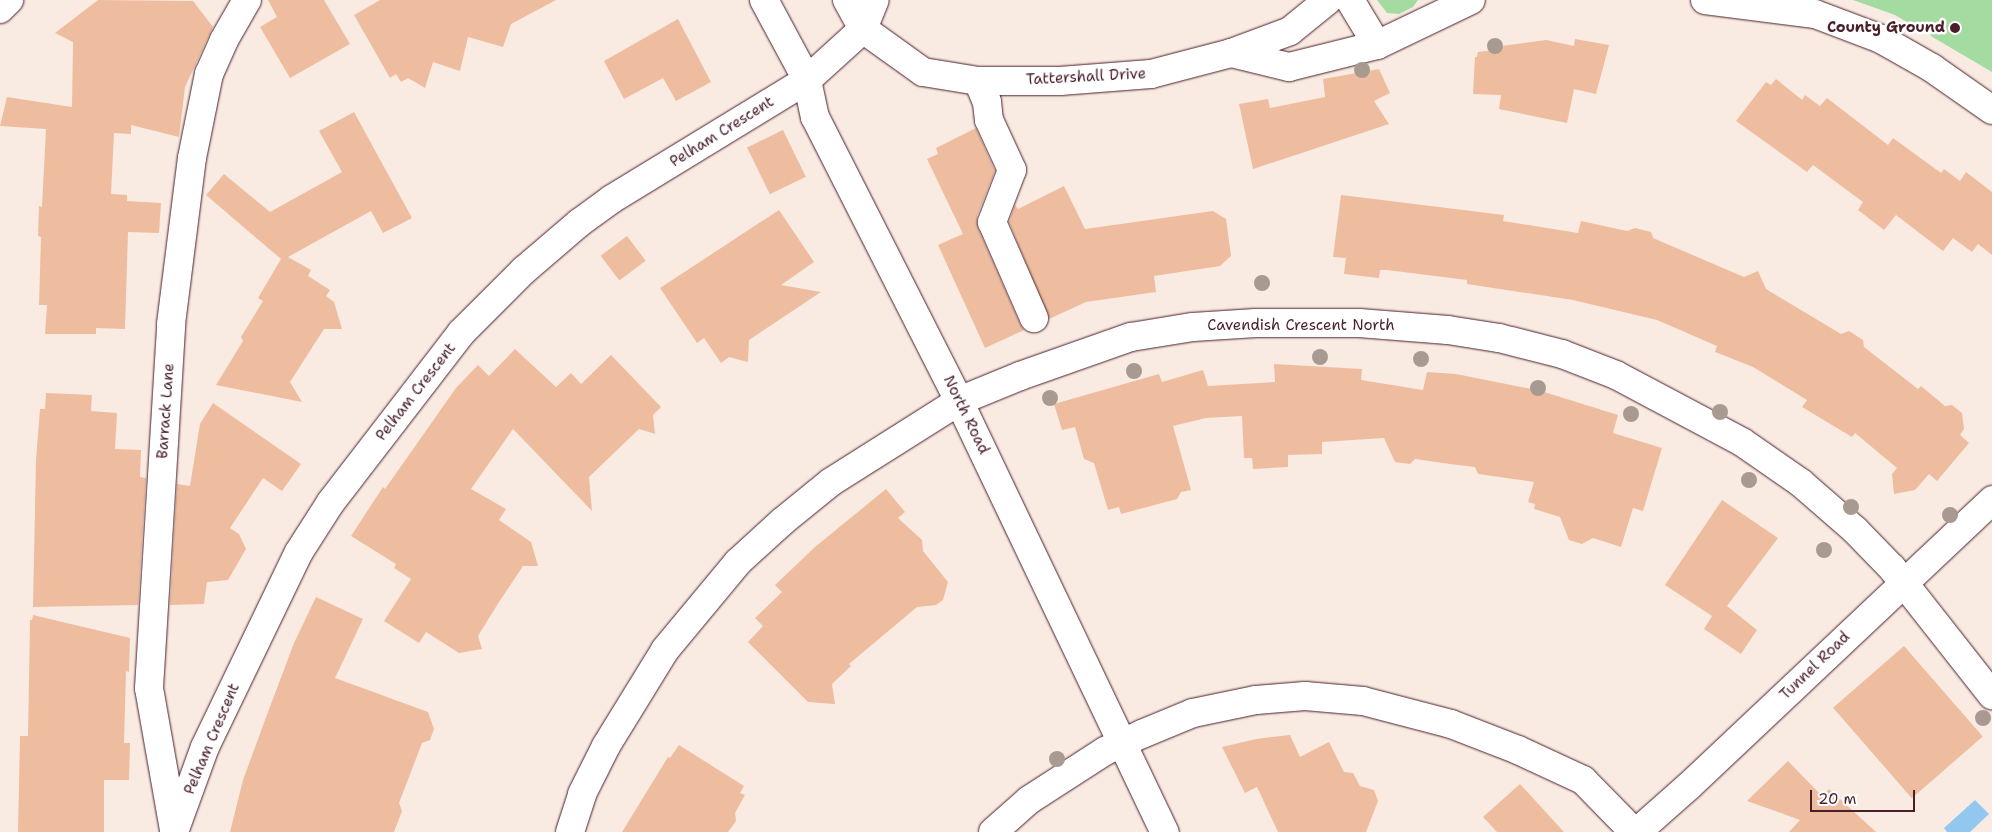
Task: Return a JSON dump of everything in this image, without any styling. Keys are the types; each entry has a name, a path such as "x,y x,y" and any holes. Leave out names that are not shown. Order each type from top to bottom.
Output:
{"street":[{"path":"0,8 10,0"},
{"name":"North Road","path":"764,0 807,80 815,117 959,401 1165,832"},
{"name":"Tattershall Drive","path":"847,0 863,29 923,72 978,81 1060,81 1151,74 1231,54 1289,67 1377,45 1471,0"},
{"path":"807,80 863,29 875,0"},
{"path":"1231,54 1290,31 1328,0"},
{"path":"1350,0 1377,45"},
{"path":"1705,0 1815,14 1882,39 1932,68 1992,110"},
{"name":"Barrack Lane","path":"174,832 149,688 172,324 198,119 209,74 238,5"},
{"name":"Pelham Crescent","path":"174,832 205,747 299,552 331,502 461,333 523,271 612,199 807,80"},
{"path":"978,81 988,102 988,120 1012,170 992,222 1034,318"},
{"name":"Cavendish Crescent North","path":"570,832 582,794 606,746 665,650 738,562 783,521 831,482 959,401 1020,376 1131,337 1193,327 1256,323 1359,323 1448,330 1499,338 1562,354 1616,376 1742,442 1801,483 1855,530 1892,568 1992,694"},
{"name":"Tunnel Road","path":"1635,832 1689,786 1992,500"},
{"path":"993,832 1029,800 1105,751 1193,714 1256,700 1305,696 1363,701 1451,724 1518,750 1583,780 1635,832"}],"green space":[{"path":"1377,0 1418,0 1413,7 1399,14 1387,13"},
{"name":"County Ground","path":"1853,0 1992,0 1992,72 1895,15"}],"water":[{"path":"1975,800 1989,814 1970,832 1947,832 1944,828"}],"building":[{"path":"98,0 193,1 213,27 185,87 179,137 131,125 131,134 114,133 111,194 127,195 127,201 161,203 159,233 128,232 125,329 96,328 96,334 45,334 47,305 39,305 41,237 38,236 39,206 42,207 46,129 0,126 7,97 72,107 73,42 55,33"},
{"path":"268,0 324,0 350,44 290,78 260,27 277,17"},
{"path":"380,0 556,0 511,24 503,47 468,37 460,71 433,62 425,88 408,78 401,82 396,74 390,78 354,15"},
{"path":"678,19 711,82 676,101 663,78 624,99 604,61"},
{"path":"1575,39 1609,45 1596,94 1574,89 1567,123 1499,109 1501,95 1473,94 1475,57 1477,57 1478,52 1494,50 1494,47 1546,40 1574,46"},
{"path":"1379,69 1390,93 1374,101 1389,124 1253,169 1239,104 1268,99 1270,108 1325,97 1323,79"},
{"path":"1776,79 1802,100 1805,95 1820,106 1827,98 1888,145 1893,138 1941,173 1944,169 1960,181 1966,172 1992,192 1992,255 1978,244 1972,252 1953,238 1943,251 1896,215 1884,230 1858,210 1863,202 1813,165 1807,172 1736,121 1766,82 1771,85"},
{"path":"354,112 412,218 383,233 371,211 288,257 311,270 308,276 330,290 326,296 334,302 342,329 324,329 290,382 302,402 216,385 243,341 241,337 263,301 258,298 281,259 206,195 224,174 270,212 342,172 319,131"},
{"path":"976,128 995,171 977,216 978,228 1024,330 985,348 938,245 963,234 927,159 938,154 936,148"},
{"path":"783,130 806,177 770,194 747,148"},
{"path":"1064,186 1085,229 1213,211 1226,219 1231,256 1220,266 1154,276 1156,292 1086,302 1049,319 1009,222 1015,205 1018,209"},
{"path":"1341,195 1504,215 1503,221 1578,233 1581,221 1627,231 1635,228 1651,232 1653,238 1744,277 1758,271 1766,289 1841,334 1849,331 1863,340 1864,347 1918,389 1921,386 1945,406 1952,405 1962,413 1964,429 1960,435 1969,443 1937,481 1929,474 1915,490 1894,494 1892,474 1897,468 1855,433 1852,437 1802,407 1807,400 1753,367 1715,352 1717,346 1657,320 1573,300 1467,284 1467,280 1387,270 1380,270 1379,278 1344,274 1346,258 1333,257"},
{"path":"779,210 814,262 781,285 821,292 749,340 748,362 729,357 721,363 704,338 697,343 660,288"},
{"path":"627,236 646,261 619,281 601,256"},
{"path":"515,349 556,387 571,373 581,384 611,355 661,407 653,415 655,434 639,429 589,477 592,511 513,429 471,489 506,509 499,520 531,542 538,566 523,566 478,636 482,649 459,653 426,632 419,643 384,621 411,579 394,568 396,564 351,536 383,487 385,489 456,388 478,365 489,376"},
{"path":"1274,364 1362,369 1361,380 1423,390 1427,372 1456,374 1541,391 1618,415 1613,433 1662,448 1643,511 1633,508 1621,547 1593,538 1582,544 1569,540 1560,517 1534,509 1535,504 1528,502 1534,482 1478,474 1475,467 1415,459 1410,464 1395,462 1384,438 1322,442 1322,454 1288,455 1288,467 1253,469 1252,458 1244,458 1242,416 1206,418 1173,426 1191,490 1181,492 1177,499 1121,514 1119,507 1108,510 1094,463 1084,459 1075,427 1062,430 1054,404 1159,374 1162,382 1203,370 1208,386 1275,382"},
{"path":"46,393 92,395 91,411 117,413 115,449 141,450 140,477 146,478 138,605 33,607 36,460 40,409 45,409"},
{"path":"213,403 301,464 282,491 263,478 230,528 239,534 246,549 228,580 207,582 204,604 170,605 177,484 190,486 200,424"},
{"path":"886,489 905,512 898,518 922,540 923,551 948,582 943,600 936,605 917,607 849,664 851,666 832,684 835,704 808,702 748,642 763,626 755,618 782,592 775,585 815,547"},
{"path":"1722,500 1778,538 1727,606 1757,630 1741,654 1704,629 1712,616 1665,585"},
{"path":"316,597 363,619 335,678 428,712 434,729 430,740 422,743 399,803 402,811 394,832 230,832 243,780 294,643"},
{"path":"33,615 130,638 129,672 126,671 124,743 130,743 129,780 104,780 104,832 18,832 20,736 28,736 30,620 32,620"},
{"path":"1904,646 1983,737 1912,798 1833,708"},
{"path":"1290,735 1300,757 1329,742 1344,772 1353,773 1360,786 1374,790 1378,801 1366,832 1278,832 1257,787 1245,793 1222,747 1256,739"},
{"path":"679,745 744,786 740,793 745,795 735,813 736,821 728,832 622,832 668,757 670,758"},
{"path":"1788,761 1822,796 1829,789 1876,832 1789,832 1800,820 1747,801"},
{"path":"1520,784 1564,832 1497,832 1483,817"}],"place":[{"name":"County Ground","path":"1955,28"}]}
